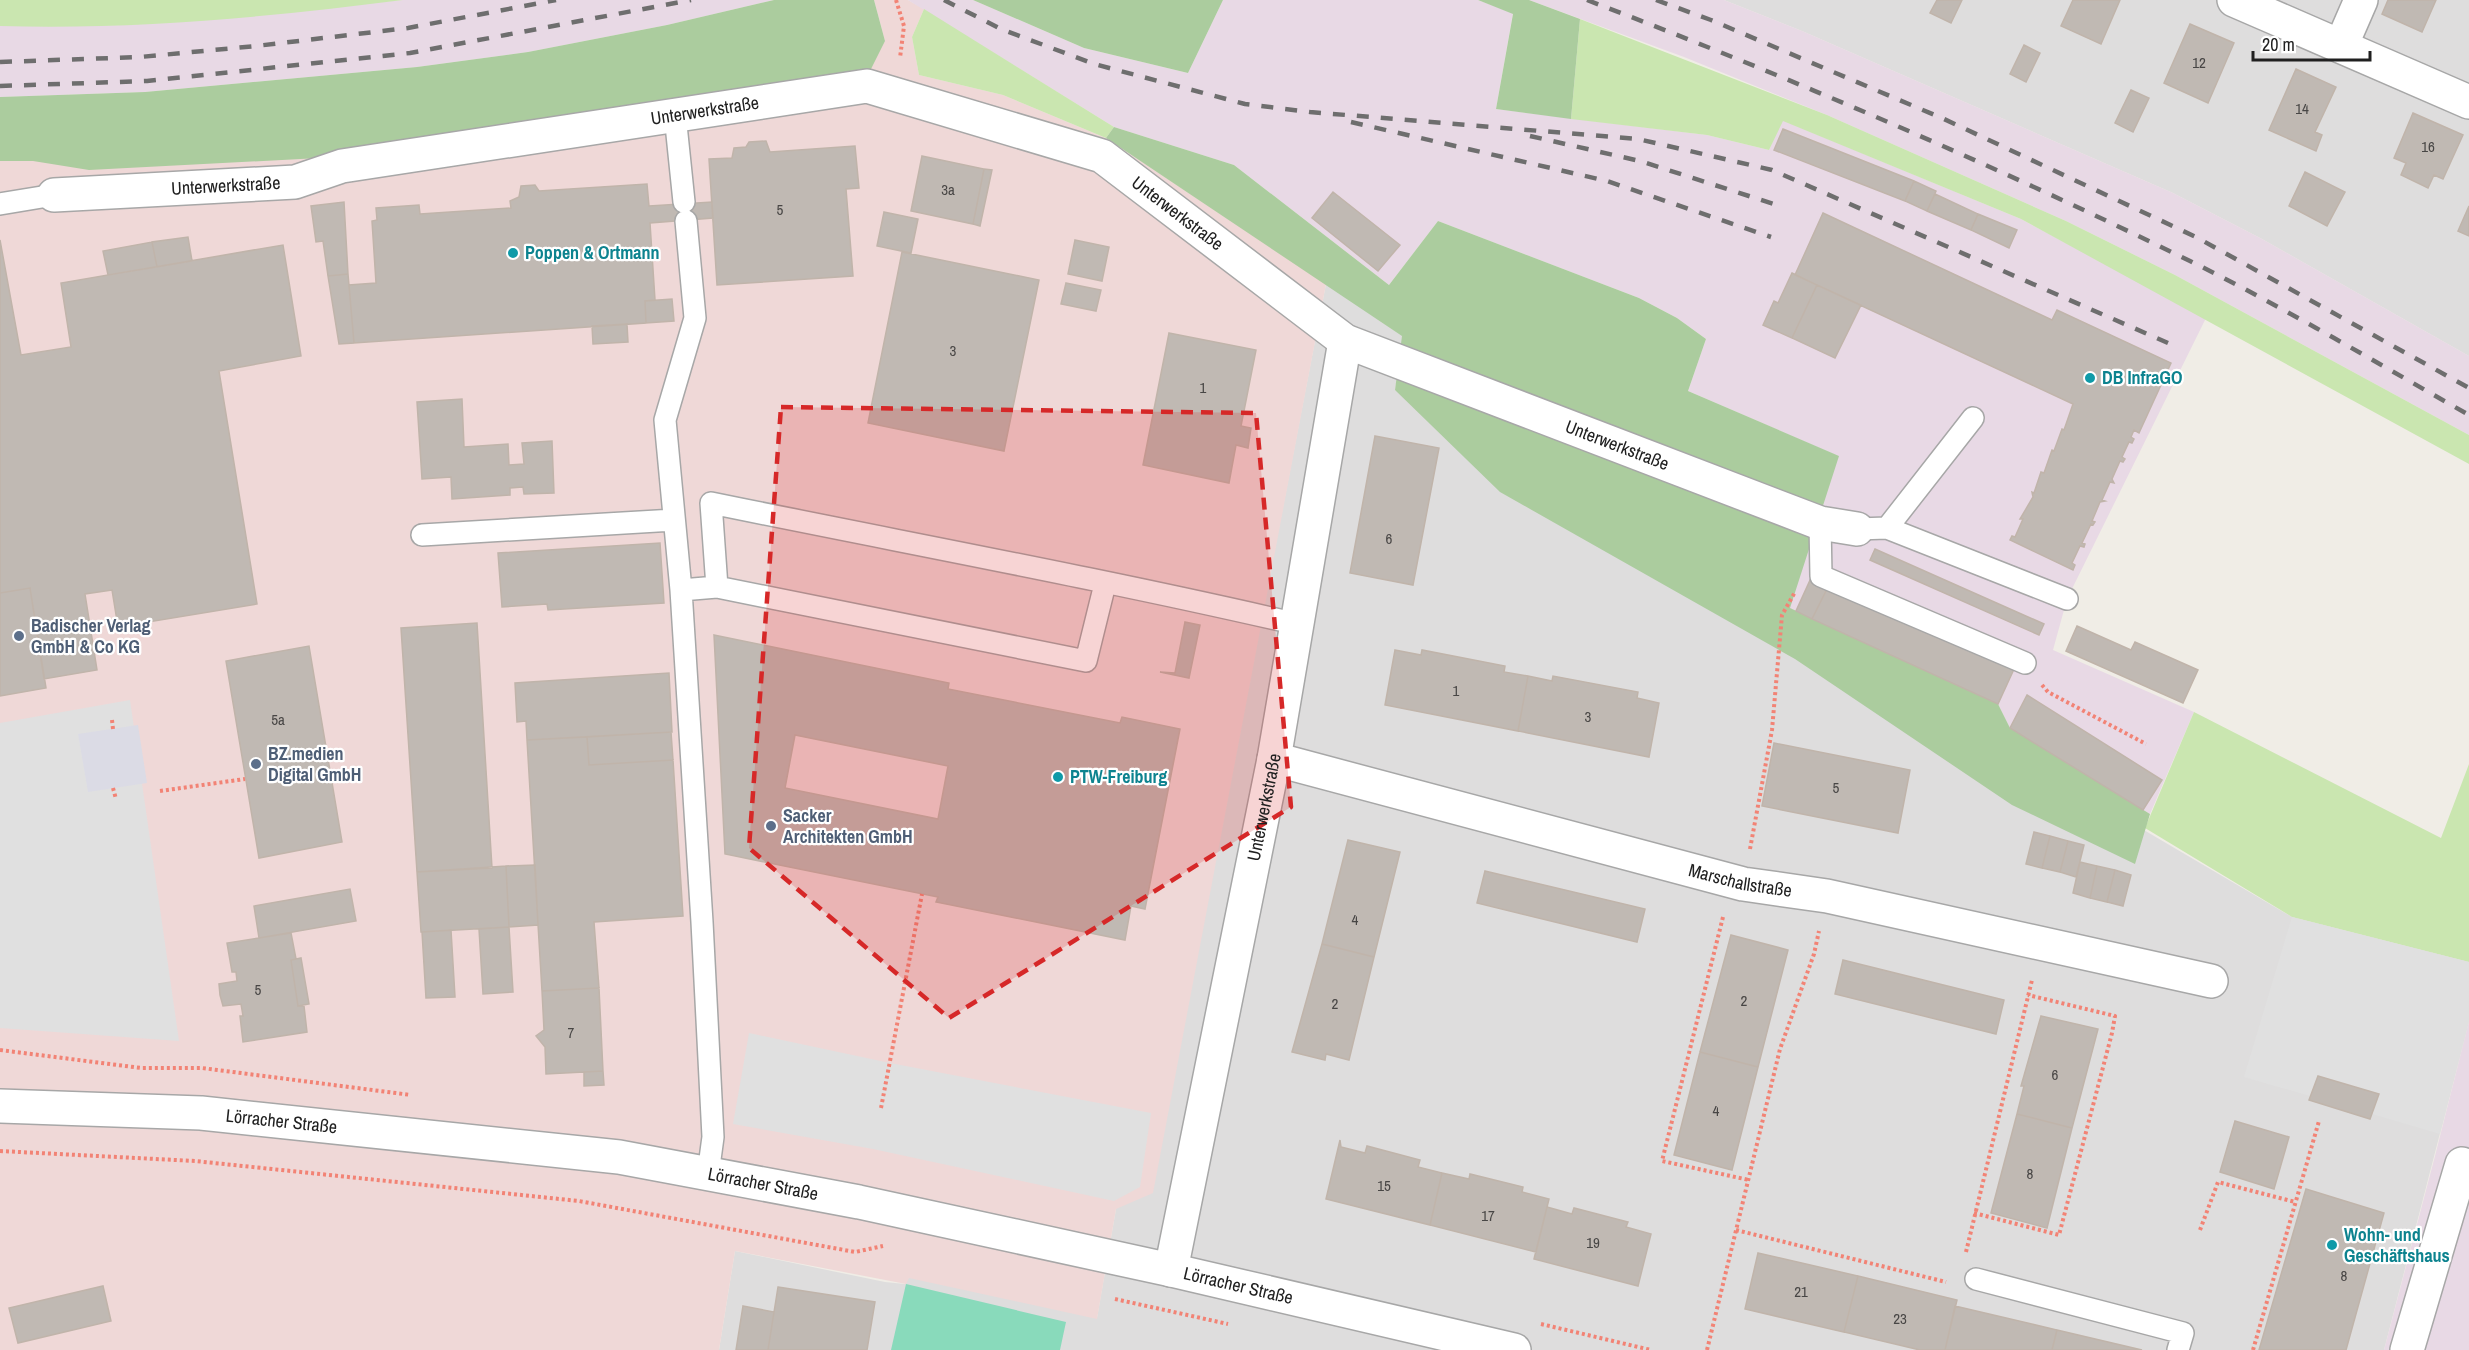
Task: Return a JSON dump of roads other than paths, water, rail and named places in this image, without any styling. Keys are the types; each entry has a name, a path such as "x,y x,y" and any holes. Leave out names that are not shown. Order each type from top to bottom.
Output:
{"street":[{"path":"2234,0 2469,102"},
{"path":"2341,46 2361,0"},
{"name":"Unterwerkstraße","path":"54,195 295,182 342,166 867,86 1102,156 1344,341 1821,523 1872,529"},
{"name":"Unterwerkstraße","path":"1171,1270 1274,759 1344,341"},
{"name":"Marschallstraße","path":"1274,759 1738,883 1827,896 2211,981"},
{"name":"Lörracher Straße","path":"0,1106 201,1113 619,1157 859,1202 1171,1270 1514,1350"},
{"path":"2407,1350 2462,1164"}],"lane":[{"path":"675,116 695,318 665,420 681,590 713,1137 708,1174"},
{"name":"Unterwerkstraße","path":"0,204 54,195"},
{"path":"1973,418 1872,529 2067,599"},
{"path":"717,587 711,503 1105,584 1204,601 1297,624"},
{"path":"422,535 674,520"},
{"path":"1821,523 1821,576 2025,663"},
{"path":"681,590 717,587 1086,661 1105,584"},
{"path":"1967,1282 2183,1333 2178,1350"}],"railway":[{"path":"0,62 140,57 256,46 408,28 556,0"},
{"path":"0,86 147,81 410,53 691,0"},
{"path":"944,0 1001,29 1094,64 1245,104 1310,112 1638,139 1772,170 2168,343"},
{"path":"1587,0 1740,60 1892,124 2116,225 2261,298 2469,415"},
{"path":"1656,0 1711,20 1944,119 2196,237 2469,388"},
{"path":"1351,122 1607,181 1771,237"},
{"path":"1530,136 1640,161 1780,206"}],"place":[{"name":"Poppen & Ortmann","path":"513,253"},
{"name":"DB InfraGO","path":"2090,378"},
{"name":"Badischer Verlag GmbH & Co KG","path":"19,636"},
{"name":"BZ.medien Digital GmbH","path":"256,764"},
{"name":"PTW-Freiburg","path":"1058,777"},
{"name":"Sacker Architekten GmbH","path":"771,826"},
{"name":"Wohn- und Geschäftshaus","path":"2332,1245"}]}
